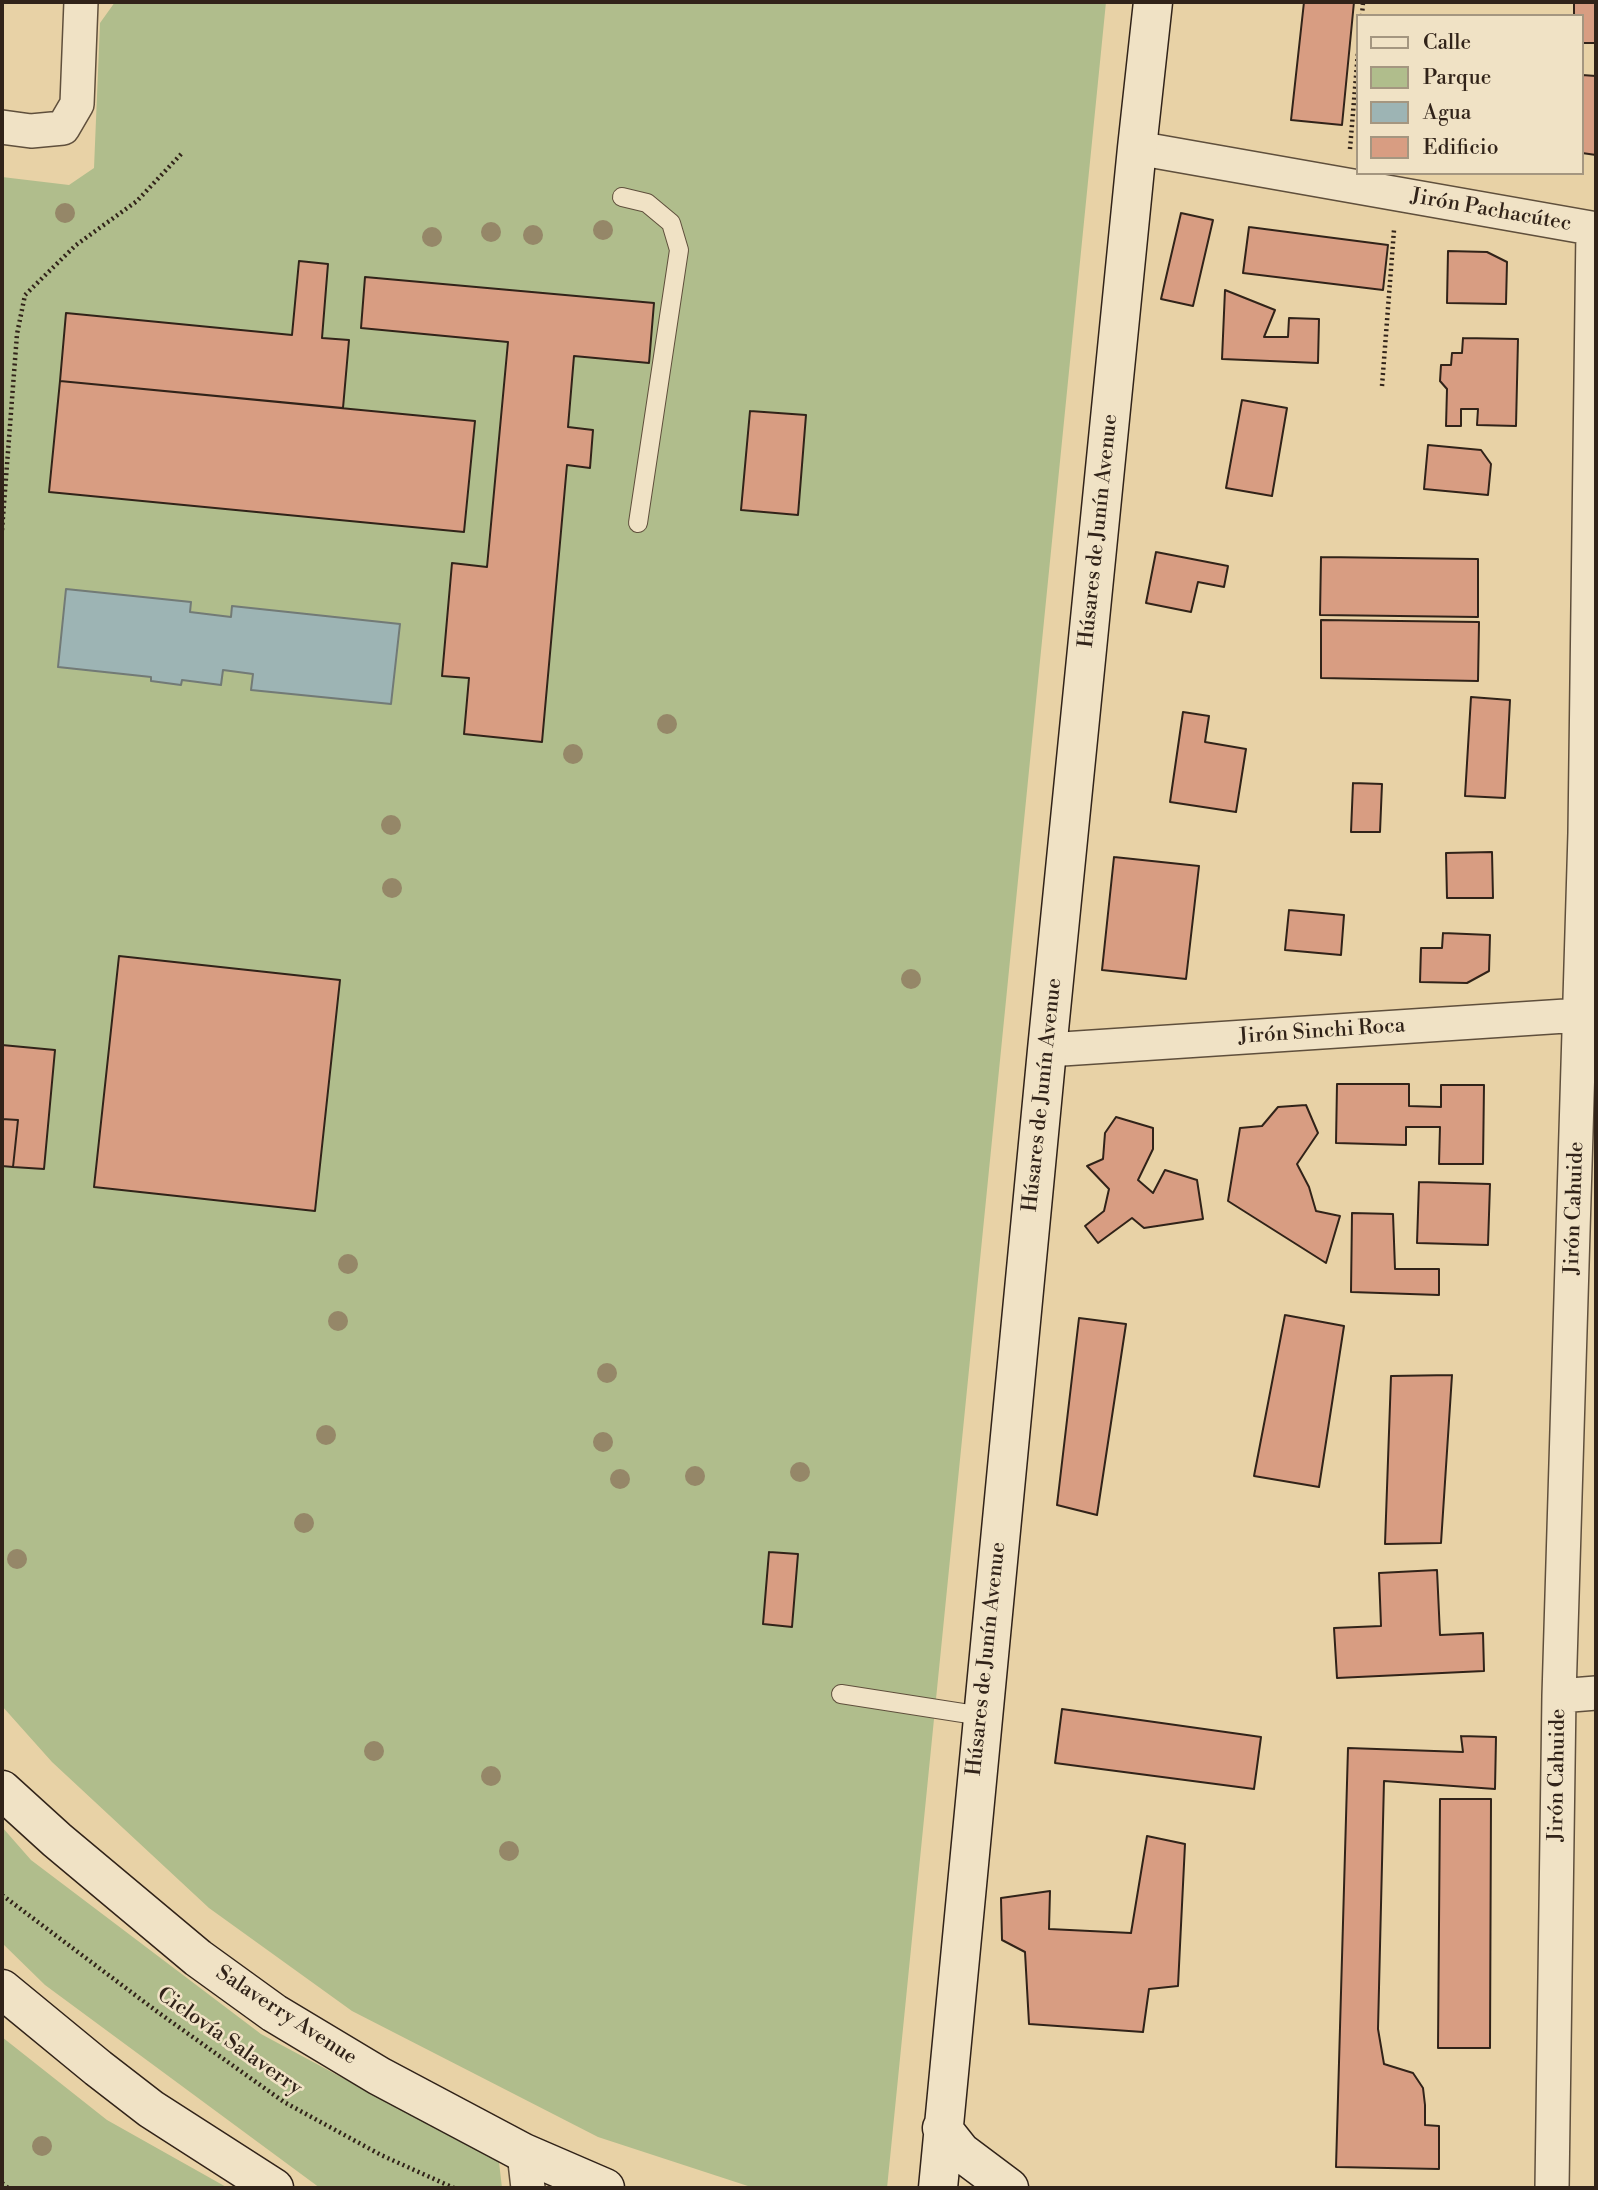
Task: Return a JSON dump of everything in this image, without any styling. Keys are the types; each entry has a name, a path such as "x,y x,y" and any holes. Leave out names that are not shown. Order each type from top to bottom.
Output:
{"street":[{"path":"2,127 31,131 62,128 77,104 81,2"},
{"name":"Húsares de Junín Avenue","path":"937,2188 1047,1050 1153,2"},
{"name":"Jirón Pachacútec","path":"1137,148 1594,229"},
{"name":"Jirón Cahuide","path":"1552,2188 1559,1696 1588,1014 1594,229"},
{"name":"Jirón Sinchi Roca","path":"1047,1050 1588,1014"},
{"path":"1559,1696 1596,1693"},
{"name":"Salaverry Avenue","path":"2,1790 67,1849 198,1958 274,2013 379,2076 526,2171 605,2188"},
{"path":"2,1989 151,2109 274,2188"},
{"path":"942,2128 961,2152 1009,2188"}],"lane":[{"path":"622,197 647,203 671,223 679,250 638,523"},
{"path":"841,1694 982,1716"}],"path":[{"path":"1346,185 1356,74"},
{"path":"2,530 17,334 25,295 76,245 137,201 183,152"},
{"path":"1382,386 1397,194"},
{"name":"Ciclovía Salaverry","path":"2,1895 170,2021 284,2102 381,2155 454,2188"},
{"path":"2,2183 8,2188"}],"green space":[{"path":"115,2 1106,2 887,2188 754,2188 598,2137 352,2011 209,1908 52,1762 2,1706 2,177 69,185 94,168 100,23"},
{"path":"2,1827 31,1860 261,2034 499,2162 502,2188 320,2188 45,1985 2,1943"},
{"path":"2,2037 107,2120 228,2188 2,2188"}],"water":[{"path":"66,589 191,602 190,612 231,617 232,606 400,624 391,704 251,690 253,674 223,670 221,685 182,680 181,685 151,681 151,677 58,667"}],"building":[{"path":"1304,2 1354,2 1342,125 1291,120"},
{"path":"1574,2 1596,2 1596,43 1584,43 1584,14 1574,14"},
{"path":"1584,75 1596,76 1596,155 1584,153"},
{"path":"1181,213 1213,220 1193,306 1161,299"},
{"path":"1249,227 1388,245 1383,290 1243,273"},
{"path":"1448,251 1487,252 1507,262 1506,304 1447,303"},
{"path":"299,261 328,264 322,338 349,340 343,408 60,381 66,313 292,335"},
{"path":"365,277 654,303 649,363 574,356 568,427 593,430 590,468 567,465 542,742 464,734 469,678 442,676 452,563 487,567 508,342 361,328"},
{"path":"1225,290 1275,310 1264,337 1288,337 1289,318 1319,319 1318,363 1222,359"},
{"path":"1463,338 1518,339 1516,426 1477,425 1478,409 1461,409 1461,426 1446,426 1447,389 1440,381 1441,365 1451,365 1452,353 1462,353"},
{"path":"60,381 475,421 464,532 49,492"},
{"path":"1242,400 1287,408 1272,496 1226,488"},
{"path":"750,411 806,415 798,515 741,510"},
{"path":"1428,445 1481,450 1491,464 1488,495 1424,489"},
{"path":"1156,552 1228,566 1224,587 1198,582 1191,612 1146,603"},
{"path":"1321,557 1478,559 1478,617 1320,615"},
{"path":"1321,620 1479,622 1478,681 1321,678"},
{"path":"1471,697 1510,700 1505,798 1465,796"},
{"path":"1183,712 1209,716 1205,742 1246,749 1236,812 1170,802"},
{"path":"1353,783 1382,784 1380,832 1351,832"},
{"path":"1492,852 1493,898 1447,898 1446,853"},
{"path":"1114,857 1199,866 1186,979 1102,970"},
{"path":"1289,910 1344,915 1341,955 1285,950"},
{"path":"1443,933 1490,935 1489,971 1467,983 1420,982 1421,948 1442,948"},
{"path":"119,956 340,980 315,1211 94,1187"},
{"path":"2,1045 55,1050 44,1169 13,1167 18,1120 2,1119"},
{"path":"1337,1084 1409,1084 1409,1106 1441,1107 1441,1085 1484,1085 1483,1164 1439,1164 1440,1127 1406,1127 1406,1145 1336,1143"},
{"path":"1306,1105 1318,1133 1297,1164 1309,1187 1316,1211 1340,1216 1326,1263 1228,1201 1240,1128 1262,1126 1278,1107"},
{"path":"1116,1117 1153,1128 1153,1149 1138,1180 1153,1193 1165,1170 1197,1180 1203,1219 1144,1228 1132,1218 1098,1243 1085,1226 1104,1211 1109,1189 1087,1166 1103,1159 1105,1133"},
{"path":"2,1119 18,1120 13,1167 2,1166"},
{"path":"1419,1182 1490,1184 1488,1245 1417,1243"},
{"path":"1352,1213 1393,1214 1395,1269 1439,1269 1439,1295 1351,1292"},
{"path":"1285,1315 1344,1326 1319,1487 1254,1476"},
{"path":"1079,1318 1126,1324 1097,1515 1057,1505"},
{"path":"1452,1375 1441,1543 1385,1544 1391,1376"},
{"path":"769,1552 798,1554 792,1627 763,1624"},
{"path":"1437,1570 1440,1635 1483,1633 1484,1671 1337,1678 1334,1628 1381,1626 1379,1573"},
{"path":"1062,1709 1261,1737 1254,1789 1055,1763"},
{"path":"1461,1736 1496,1737 1495,1789 1384,1781 1378,2029 1384,2064 1413,2073 1423,2088 1425,2125 1439,2126 1439,2169 1336,2167 1348,1748 1463,1752"},
{"path":"1440,1799 1491,1799 1490,2048 1438,2048"},
{"path":"1147,1836 1185,1844 1178,1986 1149,1989 1143,2032 1029,2024 1025,1952 1002,1940 1001,1898 1050,1891 1049,1929 1131,1933"}]}
